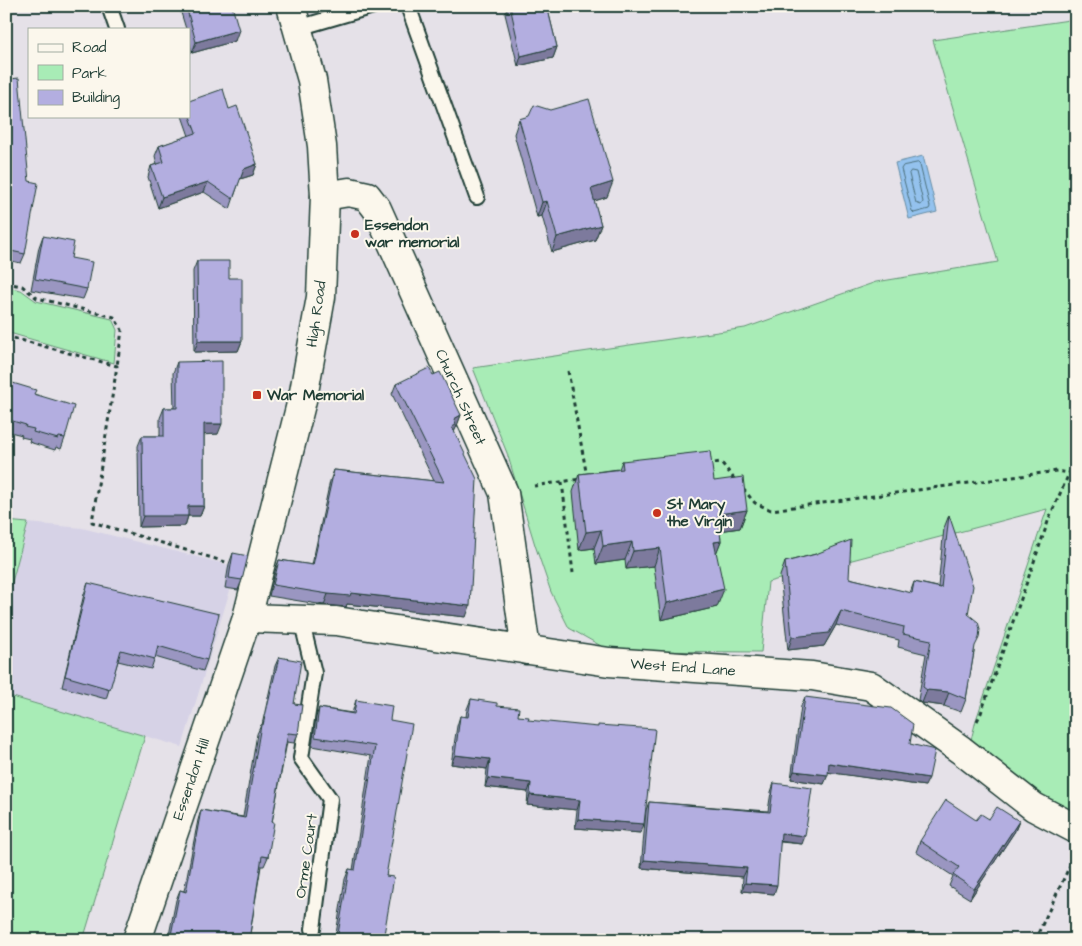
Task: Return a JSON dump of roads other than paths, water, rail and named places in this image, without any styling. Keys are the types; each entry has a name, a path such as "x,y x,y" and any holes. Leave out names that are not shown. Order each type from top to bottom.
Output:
{"street":[{"name":"High Road","path":"247,618 304,392 321,297 325,196 322,146 312,80 295,17"},
{"name":"Church Street","path":"325,196 349,192 367,196 378,209 504,493 526,650"},
{"name":"West End Lane","path":"247,618 336,621 608,662 812,676 871,686 961,750 1075,842"},
{"name":"Essendon Hill","path":"138,940 247,618"}],"lane":[{"path":"109,6 117,28"},
{"path":"295,17 373,6"},
{"path":"408,6 478,197"},
{"name":"Orme Court","path":"301,620 314,673 301,758 330,799 313,929"}],"water":[{"path":"923,156 937,212 909,219 895,163"}],"place":[{"name":"Essendon war memorial","path":"355,234"},
{"name":"War Memorial","path":"257,395"},
{"name":"St Mary the Virgin","path":"657,513"}]}
